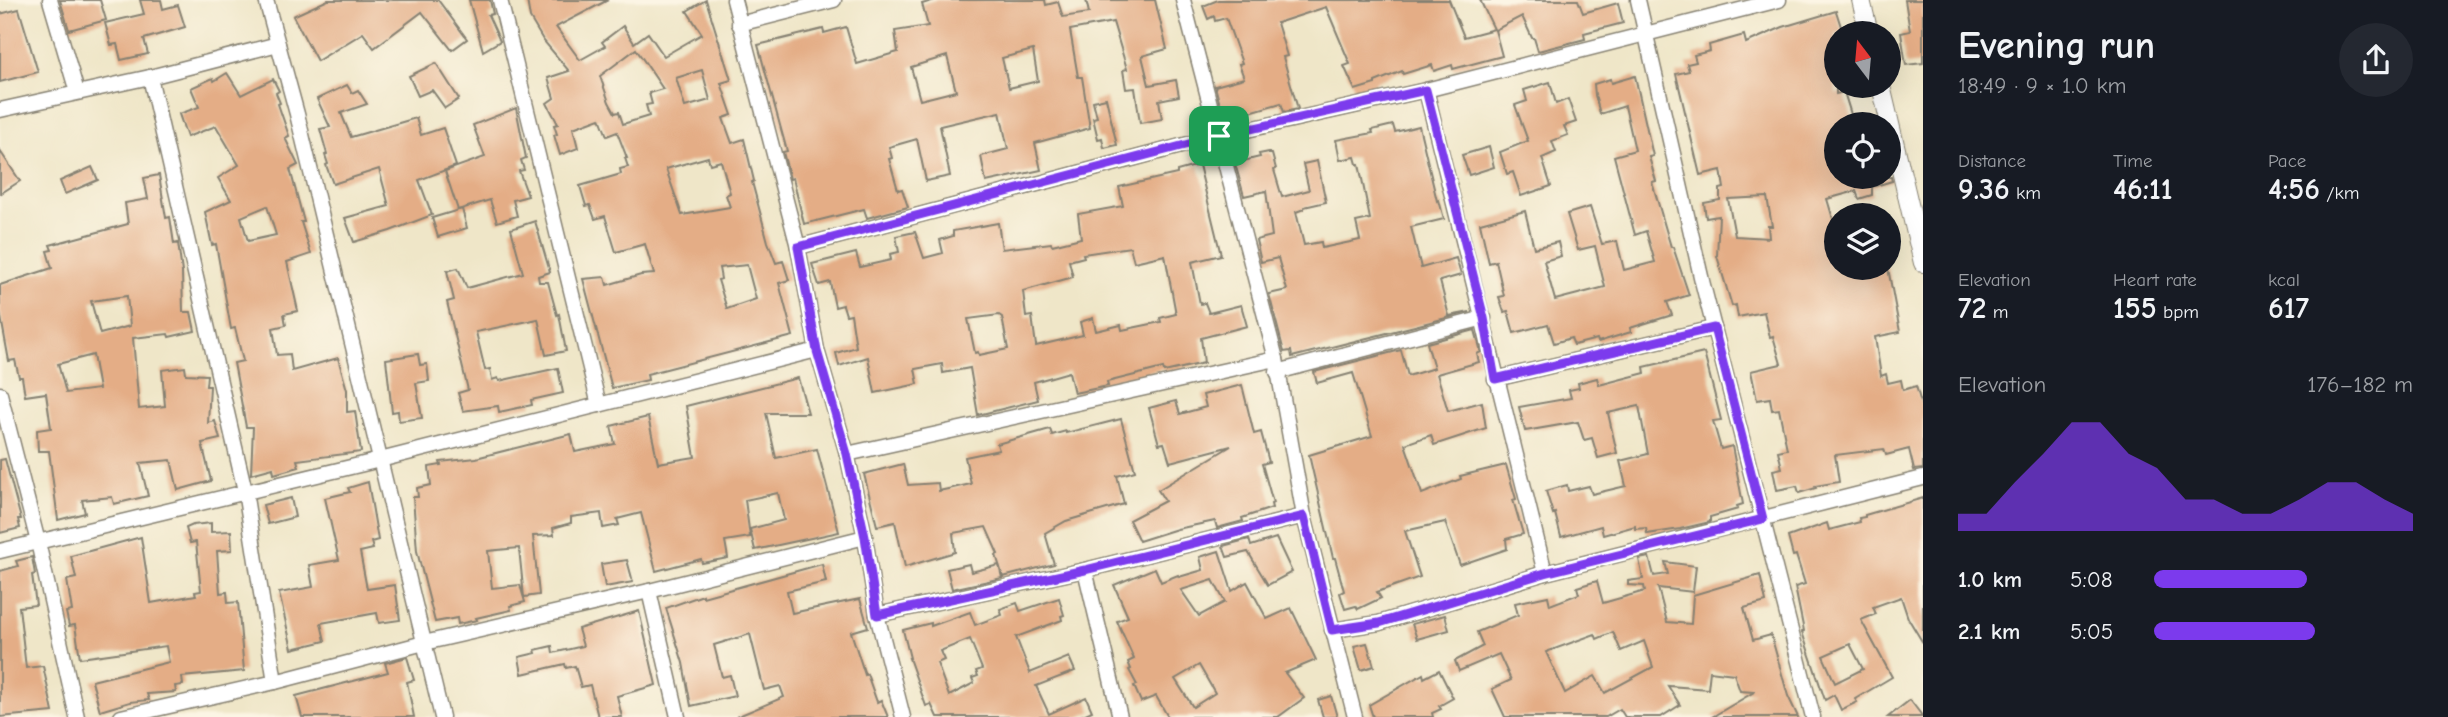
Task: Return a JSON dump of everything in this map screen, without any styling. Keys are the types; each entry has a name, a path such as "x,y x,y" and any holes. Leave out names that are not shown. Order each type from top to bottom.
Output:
{"street":[{"path":"50,0 77,92"},
{"path":"266,0 442,717"},
{"path":"500,0 600,405"},
{"path":"734,0 798,247 817,351 847,454 865,537 877,615 903,717"},
{"path":"739,24 834,0"},
{"path":"1183,0 1276,365 1304,516 1355,717"},
{"path":"1638,0 1714,328 1813,717"},
{"path":"798,247 1219,136 1426,90 1779,0"},
{"path":"1861,0 1866,21"},
{"path":"0,110 150,77 278,44"},
{"path":"150,77 245,491 275,682"},
{"path":"1426,90 1484,318 1495,379 1545,573"},
{"path":"1884,98 1923,263"},
{"path":"847,454 1276,365 1484,318"},
{"path":"1495,379 1714,328"},
{"path":"0,551 817,351"},
{"path":"0,394 38,542 77,717"},
{"path":"1332,630 1379,623 1545,573 1923,478"},
{"path":"877,615 1085,570 1304,516"},
{"path":"121,717 275,682 424,643 865,537"},
{"path":"1085,570 1120,717"},
{"path":"649,591 678,717"}],"building":[{"path":"60,0 100,0 106,20 69,30"},
{"path":"140,0 161,0 163,9 178,5 185,27 144,39 148,54 121,60 117,44 111,45 105,23 144,14"},
{"path":"328,0 438,0 467,39 452,50 422,12 374,48 363,33 317,61 293,16"},
{"path":"469,0 490,0 493,14 488,15 500,41 483,51"},
{"path":"527,0 608,0 556,27 580,60 605,46 602,42 623,26 634,43 648,33 664,56 702,34 687,11 706,0 731,80 721,83 732,115 723,118 732,143 744,139 768,242 776,263 783,261 789,280 779,283 793,336 647,374 648,380 612,388 583,279 605,277 607,285 654,274 645,244 616,252 605,216 595,219 590,205 586,206 580,186 621,174 620,169 628,167 617,132 607,136 600,118 573,128 578,148 560,155 554,135 557,134 554,125 558,124 547,103 554,98 548,78 569,71 543,40 530,18","holes":["636,49 663,89 649,93 652,104 646,105 649,116 623,124 619,112 615,113 609,102 600,76","702,70 710,100 685,107 676,78","708,157 710,164 721,161 730,193 726,195 730,207 682,215 666,169","747,265 756,299 727,309 718,280 721,279 719,268"]},
{"path":"935,0 1045,0 1046,5 1058,2 1063,17 1089,13 1086,0 1155,0 1167,49 1142,56 1149,85 1176,80 1179,96 1159,100 1162,119 1140,123 1135,88 1126,89 1123,70 1127,69 1113,22 1070,30 1078,77 1082,77 1090,128 1035,143 1041,170 986,182 981,156 1008,149 1000,112 940,126 950,176 926,181 917,139 889,147 892,158 889,159 898,190 902,189 908,207 867,218 864,209 804,224 793,178 790,179 783,152 787,151 758,45 823,29 824,33 846,27 857,64 898,52 895,31 928,26 922,4","holes":["1033,50 1038,81 1009,88 1002,58","947,56 956,91 920,100 911,67"]},
{"path":"1218,0 1449,0 1464,37 1494,29 1480,0 1578,0 1583,13 1618,3 1623,23 1584,33 1585,39 1538,51 1522,16 1495,30 1502,56 1453,69 1452,65 1434,71 1432,65 1403,74 1402,71 1355,90 1344,66 1350,64 1326,7 1277,23 1287,56 1283,57 1298,109 1284,112 1281,103 1243,114 1244,119 1227,124 1215,86 1244,78 1239,64 1242,63 1226,18 1215,21 1214,16 1208,19 1203,6"},
{"path":"1905,0 1923,0 1923,63 1906,65 1901,33 1910,31"},
{"path":"19,9 38,72 0,82 0,14"},
{"path":"1836,11 1839,21 1824,21 1824,98 1846,98 1850,112 1824,112 1824,189 1872,189 1872,195 1859,199 1856,191 1827,199 1828,203 1824,203 1824,280 1890,280 1900,332 1875,337 1881,376 1886,374 1888,383 1901,380 1903,390 1916,386 1923,410 1923,469 1914,470 1909,449 1886,455 1884,449 1835,455 1839,482 1815,486 1816,488 1799,493 1797,486 1777,490 1773,470 1782,468 1778,451 1787,449 1779,409 1772,410 1770,398 1757,400 1751,371 1781,364 1764,312 1738,317 1736,305 1732,306 1717,256 1719,216 1706,218 1704,203 1720,200 1720,189 1724,188 1721,170 1700,175 1676,74 1689,71 1687,64 1696,62 1694,55 1710,51 1709,45 1744,35 1746,43 1783,27","holes":["1767,197 1772,226 1768,226 1769,238 1735,236 1728,199"]},
{"path":"436,63 459,99 445,108 432,90 418,96 409,76"},
{"path":"227,73 241,95 273,79 279,91 276,93 280,103 278,104 289,136 285,138 298,165 290,169 311,254 287,262 298,311 284,314 286,325 273,328 277,355 290,354 292,371 338,358 347,390 347,412 355,411 361,452 297,460 299,467 274,474 273,468 251,474 253,427 246,427 234,363 243,361 235,328 231,329 216,244 212,245 205,212 231,200 218,178 239,165 216,126 187,137 179,114 199,107 191,88 213,78 214,81","holes":["267,206 276,235 248,241 241,217"]},
{"path":"1635,76 1653,156 1649,157 1656,181 1652,182 1671,247 1689,295 1667,302 1672,315 1630,328 1631,332 1598,342 1597,339 1574,345 1571,338 1554,343 1548,324 1514,333 1508,311 1504,312 1499,297 1504,296 1496,261 1489,263 1480,223 1525,211 1534,248 1558,242 1561,256 1544,261 1555,300 1605,287 1595,246 1578,250 1567,214 1590,207 1602,244 1617,241 1624,270 1655,262 1646,231 1635,235 1614,156 1635,150 1625,106 1600,114 1595,95 1594,84 1610,79 1611,83"},
{"path":"1550,82 1556,104 1568,99 1576,122 1564,126 1568,135 1552,141 1556,152 1542,158 1551,186 1521,196 1513,172 1507,174 1500,152 1528,141 1515,105 1527,101 1524,90"},
{"path":"347,85 352,93 358,90 367,104 341,113 351,137 416,118 421,135 443,128 456,166 419,180 432,215 354,242 345,218 389,206 379,169 333,184 326,165 327,154 320,129 330,127 317,99"},
{"path":"1106,98 1117,145 1104,148 1102,138 1098,139 1093,118 1097,117 1093,101"},
{"path":"516,108 526,158 521,160 524,170 519,171 528,196 513,200 517,216 497,222 490,200 458,210 445,171 485,157 473,125"},
{"path":"1393,125 1395,132 1419,126 1444,219 1411,227 1421,268 1456,258 1461,275 1440,281 1449,316 1470,312 1292,357 1291,351 1284,352 1269,294 1287,290 1278,258 1261,262 1256,240 1272,236 1266,191 1244,196 1235,163 1260,157 1259,154 1272,154 1282,197 1309,190 1303,164 1317,161 1326,202 1304,207 1296,212 1304,245 1321,242 1322,248 1360,240 1356,222 1370,219 1359,164 1355,157 1340,160 1336,140 1373,133 1372,130"},
{"path":"1489,147 1494,167 1469,175 1462,155"},
{"path":"0,151 20,181 0,194"},
{"path":"1199,165 1221,255 1192,262 1200,304 1205,303 1209,313 1241,305 1247,326 1201,338 1204,363 1164,372 1163,368 1107,382 1108,386 1074,393 1069,372 1034,382 1038,400 978,415 970,368 943,373 942,364 915,369 918,384 875,393 868,357 839,366 836,353 856,347 851,314 846,315 843,305 835,307 830,282 819,285 812,264 856,253 860,267 891,260 890,254 899,252 896,236 915,232 924,258 943,253 940,240 953,236 953,231 998,223 1002,249 1052,245 1081,238 1078,214 1123,206 1119,187 1177,174 1177,171","holes":["1130,247 1134,262 1165,255 1176,314 1160,318 1161,322 1122,330 1121,325 1096,331 1093,318 1080,322 1083,335 1036,346 1032,316 1026,317 1023,291 1073,277 1069,261 1084,257 1083,254","999,315 1002,317 1008,349 979,355 978,352 975,353 968,319"]},
{"path":"92,167 98,180 65,194 60,181"},
{"path":"159,175 166,218 170,217 174,244 178,243 183,312 191,312 195,331 169,337 168,334 133,338 139,409 165,406 162,370 185,367 186,374 207,375 206,386 210,386 208,423 215,421 220,439 202,443 211,481 178,490 171,460 140,463 148,496 114,504 112,497 82,500 85,513 58,520 49,451 38,451 37,430 51,428 46,393 25,396 22,377 19,377 15,360 9,361 0,312 0,285 52,268 47,251 52,250 50,245 128,224 125,203 148,199 144,178","holes":["127,296 130,326 100,334 91,301","93,355 99,389 66,393 58,364"]},
{"path":"462,209 467,228 438,237 432,218"},
{"path":"535,221 550,272 538,276 539,282 548,282 557,315 559,314 566,351 546,355 538,319 476,332 485,370 490,369 492,380 498,378 499,381 558,368 563,393 531,400 532,405 499,412 498,406 463,411 458,393 468,390 447,302 454,300 447,271 458,268 467,288 523,273 511,229"},
{"path":"1475,330 1481,352 1477,354 1479,362 1437,374 1448,411 1482,402 1486,428 1434,445 1431,435 1405,444 1422,494 1461,479 1460,476 1506,465 1523,534 1506,539 1507,549 1460,565 1445,522 1405,531 1420,577 1377,592 1381,598 1358,609 1356,606 1345,609 1340,593 1344,591 1333,558 1309,455 1372,436 1353,373 1317,383 1314,372 1401,350 1408,376 1434,368 1427,343"},
{"path":"1704,353 1721,420 1713,421 1721,449 1732,446 1743,504 1737,506 1738,509 1710,517 1710,522 1680,529 1647,534 1646,528 1635,529 1635,526 1603,535 1601,526 1561,537 1546,491 1567,485 1568,491 1589,486 1592,494 1626,486 1620,461 1648,454 1639,406 1608,413 1617,453 1598,458 1592,438 1584,440 1578,422 1525,431 1519,407 1571,398 1569,390 1579,388 1578,383 1597,378 1599,385 1645,373 1644,367"},
{"path":"418,354 420,365 427,364 429,381 416,383 422,418 399,421 398,411 392,412 386,359"},
{"path":"798,378 808,413 766,413 776,458 817,449 839,532 755,550 750,529 784,520 778,493 745,500 750,537 725,541 728,558 702,563 701,559 656,571 641,513 617,519 619,525 603,528 601,513 571,517 571,523 553,528 554,535 533,536 539,595 524,597 519,548 488,551 492,588 520,585 525,602 510,606 511,610 476,618 477,620 458,624 457,618 435,622 417,551 413,497 418,497 417,488 431,485 429,467 441,465 440,462 476,458 571,434 575,452 615,444 611,426 648,417 658,463 695,457 686,406"},
{"path":"1242,385 1254,434 1261,432 1269,462 1262,464 1272,508 1242,518 1243,521 1217,528 1215,521 1139,541 1129,520 1165,501 1158,490 1231,446 1170,462 1164,443 1159,444 1149,408 1176,401 1180,414 1206,407 1203,395"},
{"path":"1121,419 1135,471 1117,476 1124,504 1066,521 1045,533 1054,564 1003,577 996,555 998,554 986,527 953,533 955,552 905,567 895,522 877,526 864,474 903,464 908,485 938,483 939,491 971,484 965,457 999,450 997,444 1050,429 1052,435"},
{"path":"5,459 21,519 18,519 20,528 0,533 0,460"},
{"path":"368,482 378,540 371,542 373,549 360,552 367,589 395,585 400,620 379,623 377,613 321,623 325,641 292,649 279,593 313,587 309,565 339,560 325,498 350,492 348,488"},
{"path":"291,498 295,517 268,524 263,505"},
{"path":"1923,498 1923,643 1908,618 1901,597 1873,607 1876,614 1861,620 1892,677 1841,710 1834,695 1825,700 1802,632 1804,631 1795,587 1805,584 1788,537 1827,523 1829,530 1860,522 1859,518","holes":["1850,644 1863,669 1835,683 1823,656"]},
{"path":"211,523 211,532 231,531 232,550 217,551 220,593 227,592 228,603 238,602 244,671 182,677 183,685 175,686 176,692 147,694 149,700 130,702 100,711 92,681 169,662 166,646 80,658 75,625 69,626 66,612 72,611 67,580 76,578 71,556 141,537 151,603 196,595 195,592 201,591 196,542 190,543 186,528"},
{"path":"1276,538 1292,572 1268,585 1248,552 1227,557 1223,546 1249,539 1251,546"},
{"path":"1219,551 1232,591 1247,582 1267,619 1291,608 1316,660 1285,673 1304,698 1278,717 1168,717 1156,696 1141,702 1134,686 1137,685 1129,670 1131,669 1128,662 1134,659 1117,621 1128,617 1114,585 1155,568 1161,582 1203,570 1200,557","holes":["1213,580 1225,602 1199,616 1181,590","1199,665 1215,693 1193,707 1175,679"]},
{"path":"32,557 36,605 19,607 26,668 43,666 53,712 0,717 0,571 18,566 16,561"},
{"path":"1649,557 1654,576 1668,574 1665,562 1696,566 1693,592 1658,588 1667,622 1691,624 1693,595 1760,575 1766,602 1744,608 1753,640 1771,635 1788,696 1798,717 1712,717 1754,692 1740,691 1734,674 1710,671 1708,689 1668,686 1680,705 1661,717 1625,717 1620,709 1606,717 1505,717 1492,689 1511,680 1499,654 1459,671 1455,661 1483,646 1477,632 1518,615 1515,603 1548,596 1550,605 1579,594 1577,587 1597,581 1603,603 1645,591 1644,586 1628,585 1628,581 1643,579 1639,559","holes":["1613,632 1621,651 1644,641 1653,667 1605,693 1595,676 1565,693 1546,652 1595,634 1597,639"]},
{"path":"627,560 633,582 605,587 601,564"},
{"path":"822,564 826,582 787,591 792,613 860,599 868,627 851,632 865,675 867,674 877,702 881,700 888,717 736,717 784,697 780,686 764,690 750,634 714,645 722,677 730,675 735,696 691,706 683,663 666,608 703,595"},
{"path":"969,564 971,572 999,565 1002,578 952,589 947,569"},
{"path":"1059,598 1064,615 1061,616 1062,620 1016,637 1030,673 1069,657 1075,671 1036,686 1049,714 1086,697 1092,711 1079,717 937,717 931,704 926,706 909,658 903,630 931,623 931,626 970,612 975,625 1002,615 1000,609 1017,603 1020,611","holes":["970,639 982,669 976,671 978,676 972,678 974,683 949,696 937,663 944,660 940,651"]},
{"path":"639,611 656,685 617,696 622,717 598,717 590,685 581,687 575,666 566,668 565,664 522,674 519,657 552,646 553,653 583,646 578,629"},
{"path":"1445,615 1449,630 1417,639 1412,624"},
{"path":"1367,643 1374,666 1361,670 1354,646"},
{"path":"407,657 414,680 407,682 414,717 302,717 296,696 388,672 385,663"},
{"path":"1439,670 1453,698 1439,706 1441,709 1432,713 1433,717 1373,717 1369,705 1423,674 1424,678"},
{"path":"1331,696 1337,717 1323,717 1318,700"},
{"path":"1910,700 1923,717 1888,717"}],"route":[{"path":"1426,90 1484,318 1495,379 1714,328 1763,519 1545,573 1379,623 1332,630 1304,516 1085,570 877,615 865,537 847,454 817,351 798,247 1219,136 1426,90"}]}
